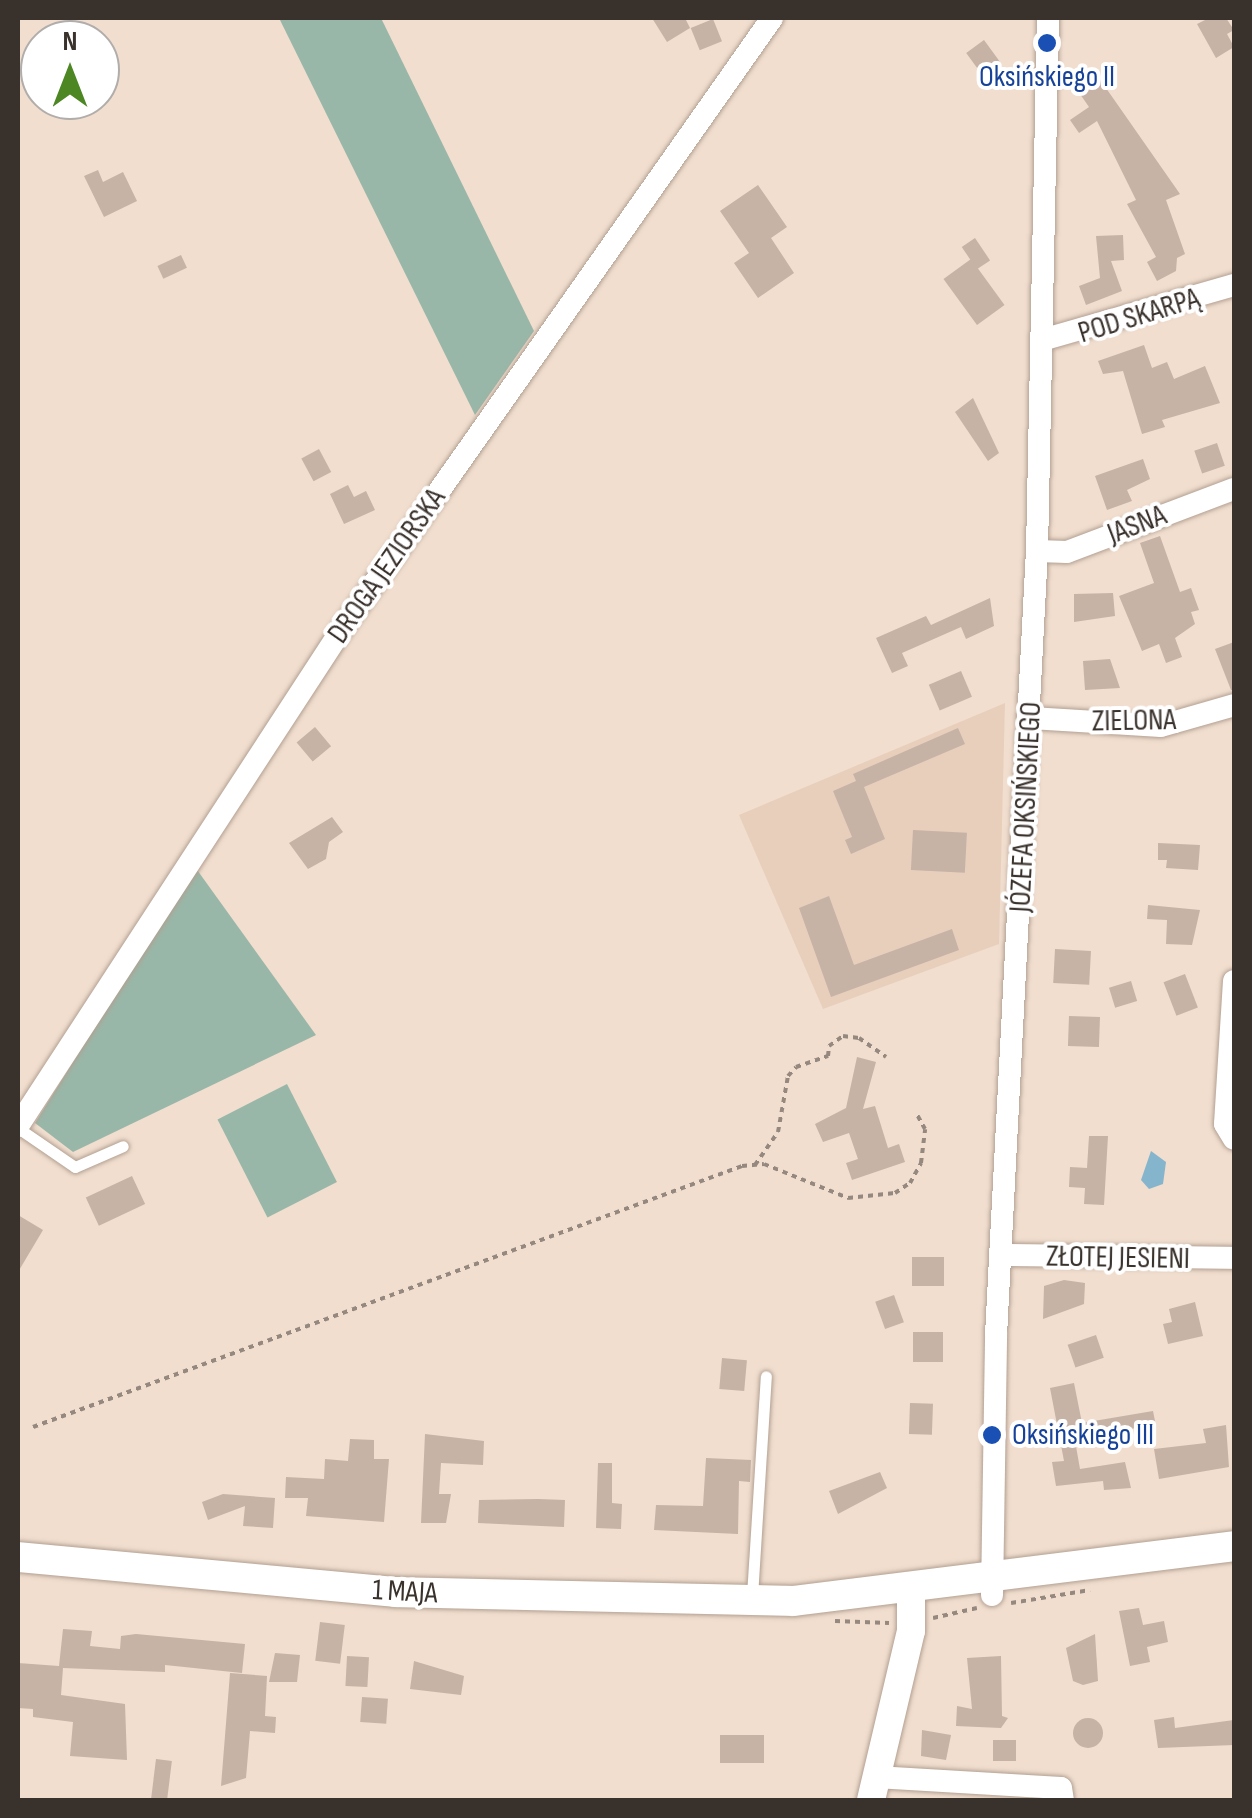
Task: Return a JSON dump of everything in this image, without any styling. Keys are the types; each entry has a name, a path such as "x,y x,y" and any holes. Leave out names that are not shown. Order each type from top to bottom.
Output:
{"main road":[{"name":"1 MAJA","path":"18,1557 395,1592 793,1601 911,1599 1234,1546"}],"street":[{"name":"DROGA JEZIORSKA","path":"18,1127 298,693 772,18"},
{"name":"JÓZEFA OKSIŃSKIEGO","path":"991,1587 1001,1255 1038,551 1048,18"},
{"name":"POD SKARPĄ","path":"1042,340 1234,285"},
{"name":"JASNA","path":"1038,551 1067,552 1234,489"},
{"name":"ZIELONA","path":"1031,718 1162,726 1234,705"},
{"path":"1234,981 1226,1124 1234,1139"},
{"name":"ZŁOTEJ JESIENI","path":"1001,1255 1234,1258"},
{"path":"911,1599 873,1789 1061,1788 1063,1800"}],"lane":[{"path":"18,1127 74,1167 123,1146"},
{"path":"752,1601 766,1376"}],"path":[{"path":"33,1427 754,1165 778,1132 788,1076 796,1067 828,1056 829,1046 843,1036 859,1038 886,1057"},
{"path":"754,1165 848,1198 895,1193 910,1183 921,1164 924,1129 916,1113"}],"shaded area":[{"path":"1005,703 999,944 823,1009 739,815"}],"green space":[{"path":"279,18 381,18 534,331 475,415"},
{"path":"195,867 316,1035 73,1152 35,1123"},
{"path":"287,1084 337,1182 267,1217 218,1119"}],"water":[{"path":"1151,1151 1166,1162 1163,1184 1149,1189 1141,1180"}],"building":[{"path":"652,18 685,18 690,28 667,42"},
{"path":"1209,18 1226,18 1234,30 1227,34 1234,47 1216,58 1197,24"},
{"path":"713,19 722,41 700,50 691,28"},
{"path":"984,40 1000,62 982,75 966,53"},
{"path":"1092,68 1180,194 1166,200 1185,254 1177,258 1176,271 1157,281 1147,262 1156,257 1127,204 1136,200 1097,121 1079,133 1070,120 1089,107 1071,81"},
{"path":"98,170 103,182 123,172 137,201 104,217 84,176"},
{"path":"758,185 787,227 771,238 794,273 758,298 734,263 749,253 720,211"},
{"path":"1123,235 1124,260 1111,261 1122,291 1086,305 1079,286 1100,278 1096,236"},
{"path":"975,238 990,260 977,269 962,247"},
{"path":"181,255 187,268 163,279 157,266"},
{"path":"971,259 1005,305 977,325 943,279"},
{"path":"1144,345 1152,368 1167,362 1174,379 1205,366 1220,403 1162,420 1165,427 1142,434 1123,371 1103,374 1098,361"},
{"path":"973,398 999,453 988,461 955,412"},
{"path":"1217,443 1225,466 1202,474 1194,451"},
{"path":"319,449 331,472 314,481 301,458"},
{"path":"1143,459 1150,479 1127,490 1132,501 1107,510 1095,476"},
{"path":"348,485 354,497 366,491 375,510 344,524 330,494"},
{"path":"1160,536 1180,592 1191,588 1199,610 1191,612 1195,624 1175,638 1182,657 1166,663 1159,644 1142,651 1119,596 1154,583 1140,543"},
{"path":"1113,593 1115,616 1074,622 1074,594"},
{"path":"990,598 994,626 966,639 961,627 902,653 908,666 892,673 876,638 926,616 931,625"},
{"path":"1234,642 1234,690 1231,690 1215,649"},
{"path":"1110,659 1120,688 1085,690 1083,661"},
{"path":"961,671 972,697 940,710 929,685"},
{"path":"315,727 331,746 313,762 297,742"},
{"path":"958,728 965,744 864,787 885,839 851,854 845,840 852,837 833,791 856,781 853,774"},
{"path":"332,817 343,832 329,842 326,859 308,869 289,843"},
{"path":"913,830 967,833 965,873 911,870"},
{"path":"1158,843 1200,845 1198,870 1166,868 1167,860 1158,860"},
{"path":"829,896 854,965 952,929 959,950 831,997 799,908"},
{"path":"1148,905 1200,910 1192,945 1166,944 1167,920 1147,919"},
{"path":"1055,949 1091,951 1089,985 1053,983"},
{"path":"1185,974 1198,1008 1176,1016 1164,982"},
{"path":"1131,981 1137,1001 1115,1008 1109,988"},
{"path":"1069,1016 1100,1017 1099,1047 1068,1046"},
{"path":"857,1057 876,1062 863,1109 875,1106 888,1148 899,1144 905,1162 852,1180 846,1163 858,1159 849,1133 823,1142 815,1124 846,1108"},
{"path":"1089,1136 1108,1136 1104,1205 1084,1204 1085,1188 1069,1187 1070,1167 1087,1168"},
{"path":"132,1176 145,1204 99,1226 86,1198"},
{"path":"18,1215 43,1230 18,1272"},
{"path":"912,1257 944,1257 944,1286 912,1286"},
{"path":"1064,1280 1085,1283 1084,1304 1043,1319 1044,1286"},
{"path":"894,1295 904,1322 885,1329 875,1302"},
{"path":"1195,1302 1203,1336 1168,1344 1163,1324 1172,1322 1169,1309"},
{"path":"913,1332 943,1332 943,1362 913,1362"},
{"path":"1096,1335 1104,1358 1075,1367 1068,1345"},
{"path":"722,1358 747,1360 744,1391 719,1389"},
{"path":"1074,1383 1082,1423 1153,1411 1156,1426 1074,1435 1080,1469 1125,1462 1131,1488 1104,1490 1103,1481 1056,1486 1052,1462 1064,1461 1050,1388"},
{"path":"910,1403 933,1404 932,1435 909,1434"},
{"path":"1226,1425 1229,1467 1159,1479 1154,1449 1206,1443 1203,1429"},
{"path":"425,1434 484,1441 483,1465 441,1463 439,1494 451,1494 446,1523 421,1523"},
{"path":"350,1439 374,1440 374,1459 389,1459 384,1522 306,1516 308,1498 285,1498 286,1477 324,1479 325,1459 348,1461"},
{"path":"706,1458 751,1460 750,1482 739,1481 738,1534 654,1530 656,1505 703,1506"},
{"path":"598,1463 612,1463 612,1503 622,1504 621,1529 596,1528"},
{"path":"880,1472 887,1488 838,1514 829,1491"},
{"path":"223,1494 275,1498 273,1528 243,1526 245,1506 208,1520 202,1502"},
{"path":"479,1500 565,1500 564,1527 478,1523"},
{"path":"1139,1608 1143,1625 1164,1621 1168,1642 1147,1647 1150,1662 1130,1666 1119,1611"},
{"path":"320,1622 345,1625 340,1664 315,1661"},
{"path":"63,1629 92,1631 90,1646 120,1649 121,1636 136,1634 245,1644 242,1673 165,1665 165,1672 63,1668 61,1695 125,1704 127,1760 70,1756 73,1722 33,1717 33,1709 18,1708 18,1663 59,1666"},
{"path":"1095,1634 1098,1681 1083,1685 1073,1681 1066,1648"},
{"path":"275,1653 300,1655 297,1682 269,1682"},
{"path":"347,1656 369,1657 367,1687 345,1686"},
{"path":"1001,1656 1002,1716 1008,1718 1001,1728 956,1726 957,1706 972,1709 967,1658"},
{"path":"414,1661 464,1676 461,1695 410,1689"},
{"path":"230,1673 267,1676 265,1716 276,1717 275,1733 250,1731 246,1778 221,1786"},
{"path":"362,1697 388,1699 386,1724 360,1722"},
{"path":"1174,1717 1175,1728 1234,1720 1234,1745 1158,1748 1154,1720"},
{"path":"1088,1718 1099,1722 1103,1733 1099,1744 1088,1748 1077,1744 1073,1733 1077,1722"},
{"path":"922,1730 951,1735 946,1760 921,1756"},
{"path":"720,1735 764,1735 764,1763 720,1763"},
{"path":"993,1740 1016,1740 1016,1761 993,1761"},
{"path":"156,1759 172,1761 167,1800 151,1800"}],"place":[{"name":"Oksińskiego II","path":"1047,43"},
{"name":"Oksińskiego III","path":"992,1435"}]}
